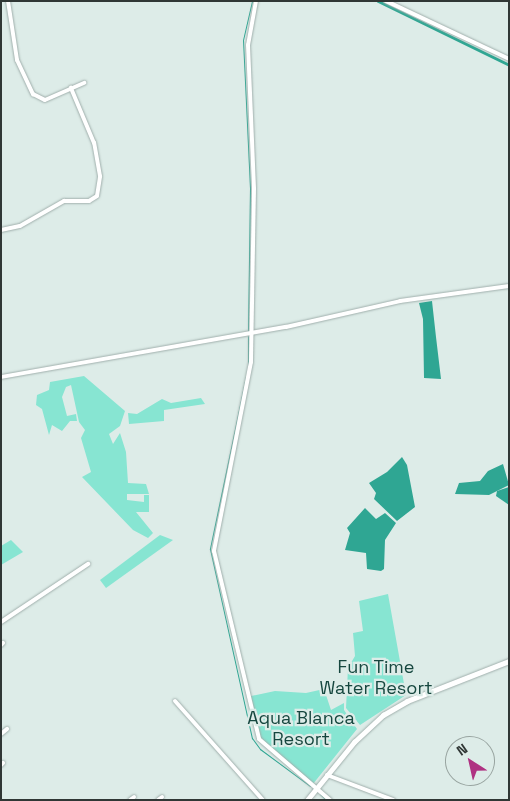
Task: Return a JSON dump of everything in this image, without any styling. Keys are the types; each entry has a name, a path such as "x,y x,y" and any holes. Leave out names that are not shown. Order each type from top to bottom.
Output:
{"main road":[{"path":"307,800 368,728 397,706 509,661"}],"street":[{"path":"8,1 17,60 29,89 42,100 84,83"},
{"path":"256,1 248,52 254,189 249,332 250,370 214,550 259,739 330,799"},
{"path":"386,1 509,59"},
{"path":"1,230 20,226 64,201 89,201 96,196 100,176 94,143 72,88"},
{"path":"2,376 249,332 400,301 509,286"},
{"path":"1,622 88,564"},
{"path":"175,701 263,800"},
{"path":"1,734 7,729"},
{"path":"327,775 393,800"}],"green space":[{"path":"84,376 125,411 120,426 109,434 113,444 120,433 126,452 128,483 146,484 149,494 127,494 127,500 144,502 144,495 149,495 149,512 136,512 153,533 148,538 133,530 82,477 91,472 81,438 85,430 79,422 71,385 66,387 62,397 67,416 76,414 77,421 70,421 62,431 52,425 49,435 42,409 36,405 37,395 49,390 50,382"},
{"path":"201,398 205,404 164,410 164,421 129,424 128,413 137,414 162,399 171,403"},
{"path":"160,535 173,540 106,588 100,580"},
{"path":"11,540 23,552 1,565 1,546"},
{"name":"Fun Time Water Resort","path":"388,594 406,695 360,725 346,708 348,668 355,656 353,633 363,631 359,601"},
{"name":"Aqua Blanca Resort","path":"324,689 331,710 344,703 344,710 357,729 313,784 261,740 251,696 275,691 306,693"}],"shaded area":[{"path":"432,301 441,379 424,378 423,319 419,303"},
{"path":"402,457 407,465 415,507 397,521 374,499 376,493 369,483 387,472"},
{"path":"503,464 509,485 489,495 455,494 459,483 480,481 488,471"},
{"path":"509,487 509,505 496,496 497,491"},
{"path":"365,508 376,519 385,513 396,523 385,540 384,569 381,571 367,569 366,553 345,550 350,533 347,528"}],"waterway":[{"path":"248,332 250,188 243,40 252,1"},
{"path":"378,1 509,65"},
{"path":"248,336 248,369"},
{"path":"246,376 210,549 252,738 260,749 310,786"},
{"path":"320,794 324,798"}]}
